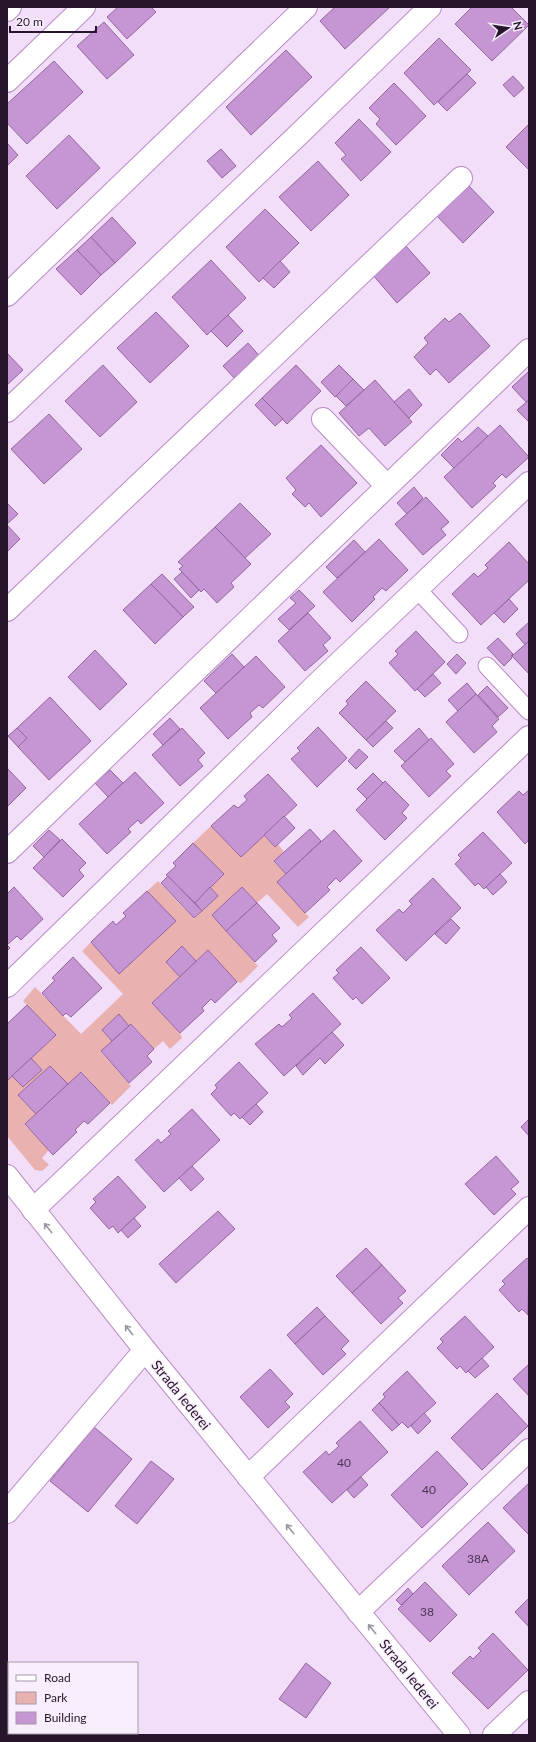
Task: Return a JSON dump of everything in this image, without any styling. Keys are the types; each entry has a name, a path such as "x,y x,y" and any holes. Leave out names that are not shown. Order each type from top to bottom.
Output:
{"street":[{"path":"7,10 10,7"},
{"path":"7,81 84,7"},
{"path":"7,295 306,7"},
{"path":"7,411 296,137 430,7"},
{"path":"7,610 461,178"},
{"path":"7,852 529,350"},
{"path":"323,418 387,486"},
{"path":"7,986 529,483"},
{"path":"33,1210 529,737"},
{"name":"Strada Iederei","path":"7,1176 145,1350 459,1735"},
{"path":"248,1477 529,1208"},
{"path":"7,1512 145,1350"},
{"path":"358,1612 529,1450"},
{"path":"494,1735 529,1702"}],"lane":[{"path":"418,589 459,634"},
{"path":"487,666 529,711"}],"green space":[{"path":"211,826 241,857 264,835 275,847 278,844 284,852 274,862 286,874 277,882 309,917 298,927 267,894 257,903 242,887 212,915 258,966 241,983 237,982 208,950 196,961 182,946 166,962 180,977 152,1003 180,1033 182,1038 170,1049 163,1041 154,1049 132,1024 129,1026 119,1014 102,1030 112,1041 101,1052 131,1086 112,1105 82,1072 68,1084 50,1066 18,1095 36,1114 25,1125 49,1150 42,1158 49,1165 42,1171 35,1170 7,1136 7,1081 12,1076 23,1087 42,1070 31,1058 56,1035 23,1001 35,987 81,1034 123,994 82,951 91,942 119,973 176,921 147,891 158,881 194,919 218,896 210,887 224,874 193,843"}],"building":[{"path":"118,7 151,7 156,12 127,39 107,17"},
{"path":"335,7 390,7 345,49 320,21"},
{"path":"472,7 511,7 529,25 492,61 455,24"},
{"path":"104,22 134,55 107,79 77,46"},
{"path":"439,38 471,70 434,105 404,73"},
{"path":"286,50 312,77 251,135 226,107"},
{"path":"54,61 83,92 27,144 7,123 7,104"},
{"path":"467,74 476,83 447,111 438,102"},
{"path":"513,76 524,88 514,97 503,85"},
{"path":"394,83 426,116 396,145 376,124 380,119 369,108"},
{"path":"359,119 391,152 361,181 341,159 346,155 335,143"},
{"path":"529,124 529,170 506,147"},
{"path":"69,135 100,168 57,209 26,176"},
{"path":"7,143 18,155 7,166"},
{"path":"221,149 236,166 222,178 207,161"},
{"path":"318,161 349,195 311,231 279,197"},
{"path":"468,185 494,212 463,243 437,216"},
{"path":"265,209 299,243 259,282 226,247"},
{"path":"112,217 136,243 115,263 91,237"},
{"path":"91,237 115,263 101,275 77,250"},
{"path":"405,245 430,273 397,303 372,274"},
{"path":"77,250 101,275 81,295 56,269"},
{"path":"211,260 246,298 207,335 172,297"},
{"path":"280,261 290,272 274,288 263,278"},
{"path":"156,312 189,346 150,383 117,348"},
{"path":"460,313 490,346 449,383 436,369 430,375 414,357 428,343 424,338 445,318 449,322"},
{"path":"228,315 243,331 227,347 211,331"},
{"path":"248,343 263,360 238,382 223,366"},
{"path":"7,353 23,370 7,385"},
{"path":"103,365 137,402 100,437 65,401"},
{"path":"296,365 321,391 287,424 262,398"},
{"path":"339,365 353,379 335,397 321,382"},
{"path":"529,371 529,400 526,402 512,387"},
{"path":"353,379 364,390 346,406 336,396"},
{"path":"375,380 412,422 385,446 369,428 359,436 339,413"},
{"path":"409,389 422,405 409,418 394,402"},
{"path":"262,398 283,419 275,426 255,405"},
{"path":"529,400 529,422 517,410"},
{"path":"49,414 82,449 44,484 11,449"},
{"path":"500,425 529,457 506,478 502,474 493,483 496,486 472,508 444,477"},
{"path":"478,427 488,436 454,468 441,455 458,438 462,442"},
{"path":"321,445 357,483 321,517 309,503 305,507 292,494 296,490 286,478"},
{"path":"414,487 423,498 407,514 397,503"},
{"path":"426,497 449,522 441,529 446,535 423,555 395,524"},
{"path":"7,503 18,514 7,524"},
{"path":"240,503 271,534 245,558 215,527"},
{"path":"7,525 20,539 7,552"},
{"path":"215,527 251,564 231,583 234,587 217,603 204,589 201,592 179,569 183,566 178,562"},
{"path":"379,539 408,570 386,591 382,588 373,597 375,599 352,622 323,592"},
{"path":"354,540 365,552 337,578 326,567"},
{"path":"509,542 529,564 529,580 481,625 452,594 474,573 478,577 488,568 485,565"},
{"path":"182,572 199,590 191,598 174,579"},
{"path":"162,574 194,607 183,617 151,584"},
{"path":"151,584 183,617 155,644 123,610"},
{"path":"299,590 315,606 289,630 278,619 296,603 290,598"},
{"path":"509,599 518,609 504,623 494,613"},
{"path":"308,613 331,638 323,645 328,651 305,671 278,641"},
{"path":"529,622 529,641 525,645 516,634"},
{"path":"416,631 445,662 415,691 389,663 398,654 395,651"},
{"path":"498,638 513,654 511,656 512,658 504,666 487,648"},
{"path":"529,641 529,674 512,656"},
{"path":"95,650 127,684 100,710 68,677"},
{"path":"232,654 244,667 216,693 204,681"},
{"path":"457,654 466,663 456,674 447,664"},
{"path":"256,656 285,687 263,708 259,705 250,713 252,717 228,739 200,708"},
{"path":"433,674 441,683 425,697 417,689"},
{"path":"366,681 396,711 366,740 339,713 348,704 346,701"},
{"path":"467,683 476,694 458,711 448,700"},
{"path":"487,686 508,708 498,717 478,695"},
{"path":"476,694 499,719 492,726 497,732 474,753 446,722"},
{"path":"50,697 91,741 49,780 18,747 27,738 17,728"},
{"path":"170,718 180,729 163,745 153,734"},
{"path":"386,721 393,728 373,747 366,740"},
{"path":"318,727 347,758 317,787 291,759 300,751 297,748"},
{"path":"17,728 27,738 18,747 8,736"},
{"path":"182,728 205,753 198,760 203,766 180,786 152,755"},
{"path":"419,728 429,740 405,762 394,751"},
{"path":"431,738 454,764 446,771 451,776 429,797 401,766"},
{"path":"359,749 368,757 356,769 348,761"},
{"path":"7,768 26,788 7,807"},
{"path":"110,770 123,783 108,797 95,783"},
{"path":"135,772 164,803 141,824 138,820 128,829 131,832 107,854 79,824"},
{"path":"373,773 383,783 367,799 357,789"},
{"path":"268,774 297,805 241,857 211,826 234,805 238,808 247,800 244,796"},
{"path":"385,781 409,805 402,813 407,818 385,840 356,810"},
{"path":"529,790 529,840 525,844 497,812 519,791 523,795"},
{"path":"284,816 295,828 275,847 264,835"},
{"path":"310,829 321,841 286,874 274,861"},
{"path":"49,830 60,840 44,857 33,846"},
{"path":"334,830 362,861 340,882 336,878 327,887 330,890 305,913 277,882"},
{"path":"483,832 512,863 484,889 478,883 475,886 455,864 461,858 458,855"},
{"path":"62,839 86,863 79,870 84,876 63,897 33,868"},
{"path":"193,843 224,874 195,903 166,875 176,866 173,863"},
{"path":"500,874 507,882 493,895 486,887"},
{"path":"168,876 202,911 194,918 161,883"},
{"path":"433,878 461,908 406,961 376,930 399,909 403,913 412,904 409,901"},
{"path":"14,887 43,919 21,940 17,936 7,945 7,894"},
{"path":"210,887 218,896 202,911 195,903"},
{"path":"242,887 257,903 226,931 212,915"},
{"path":"147,891 176,921 119,974 91,942 113,921 116,925 126,916 123,913"},
{"path":"257,903 280,928 272,935 277,941 255,962 226,931"},
{"path":"451,919 460,928 446,944 435,934"},
{"path":"182,946 196,961 180,977 166,962"},
{"path":"361,947 390,978 362,1004 356,997 353,1000 333,978 339,973 336,970"},
{"path":"208,950 237,982 215,1003 211,999 202,1008 204,1011 180,1033 152,1003"},
{"path":"73,957 102,988 71,1017 66,1013 63,1016 42,993 55,980 52,978"},
{"path":"313,993 341,1024 284,1076 255,1044 279,1024 282,1027 292,1018 289,1015"},
{"path":"27,1005 56,1035 7,1081 7,1024"},
{"path":"119,1014 129,1026 112,1041 102,1030"},
{"path":"131,1024 154,1049 147,1056 152,1062 129,1083 101,1051"},
{"path":"332,1032 344,1045 325,1064 320,1058 303,1075 296,1066"},
{"path":"31,1058 42,1070 23,1087 12,1076"},
{"path":"239,1062 268,1093 240,1119 234,1113 231,1116 211,1094 217,1088 215,1085"},
{"path":"50,1066 68,1084 36,1114 18,1095"},
{"path":"81,1072 110,1103 88,1124 84,1121 75,1130 77,1132 53,1155 25,1124"},
{"path":"256,1104 263,1112 250,1125 242,1117"},
{"path":"192,1109 220,1140 164,1192 135,1160 158,1139 161,1143 171,1134 168,1131"},
{"path":"529,1119 529,1136 521,1127"},
{"path":"496,1156 519,1182 511,1189 516,1194 494,1215 465,1184"},
{"path":"192,1166 204,1179 191,1191 179,1178"},
{"path":"118,1176 146,1207 118,1233 113,1226 109,1229 90,1208 96,1202 93,1199"},
{"path":"218,1211 235,1229 176,1283 159,1264"},
{"path":"134,1218 141,1226 128,1238 121,1230"},
{"path":"366,1248 382,1265 352,1293 336,1276"},
{"path":"527,1258 529,1260 528,1315 522,1309 519,1312 499,1290 505,1284 502,1281"},
{"path":"382,1265 406,1291 398,1298 403,1303 381,1324 352,1293"},
{"path":"317,1307 325,1316 295,1344 287,1335"},
{"path":"325,1316 349,1341 341,1349 346,1354 323,1375 295,1344"},
{"path":"465,1316 494,1347 466,1373 460,1366 457,1369 437,1348 443,1342 440,1339"},
{"path":"482,1358 489,1366 475,1378 468,1371"},
{"path":"529,1364 529,1396 513,1379"},
{"path":"270,1369 293,1394 285,1402 290,1407 268,1428 240,1397"},
{"path":"407,1371 436,1403 408,1428 402,1422 399,1425 379,1403 385,1397 383,1394"},
{"path":"497,1393 528,1426 482,1470 451,1438"},
{"path":"379,1403 399,1425 392,1431 372,1410"},
{"path":"424,1413 431,1421 418,1434 411,1426"},
{"path":"360,1421 388,1452 332,1503 303,1472 326,1451 329,1455 339,1446 336,1443"},
{"path":"94,1427 132,1459 88,1512 50,1481"},
{"path":"437,1451 468,1484 422,1528 391,1495"},
{"path":"151,1461 174,1479 137,1524 115,1506"},
{"path":"361,1477 368,1485 354,1498 347,1490"},
{"path":"529,1483 529,1535 503,1508"},
{"path":"488,1522 515,1551 469,1595 442,1566"},
{"path":"425,1582 457,1615 430,1642 398,1609"},
{"path":"408,1588 413,1594 401,1605 396,1600"},
{"path":"529,1598 529,1627 515,1612"},
{"path":"493,1633 528,1670 488,1709 452,1673 470,1656 473,1659 481,1651 478,1648"},
{"path":"306,1663 331,1683 306,1718 279,1699"}]}
